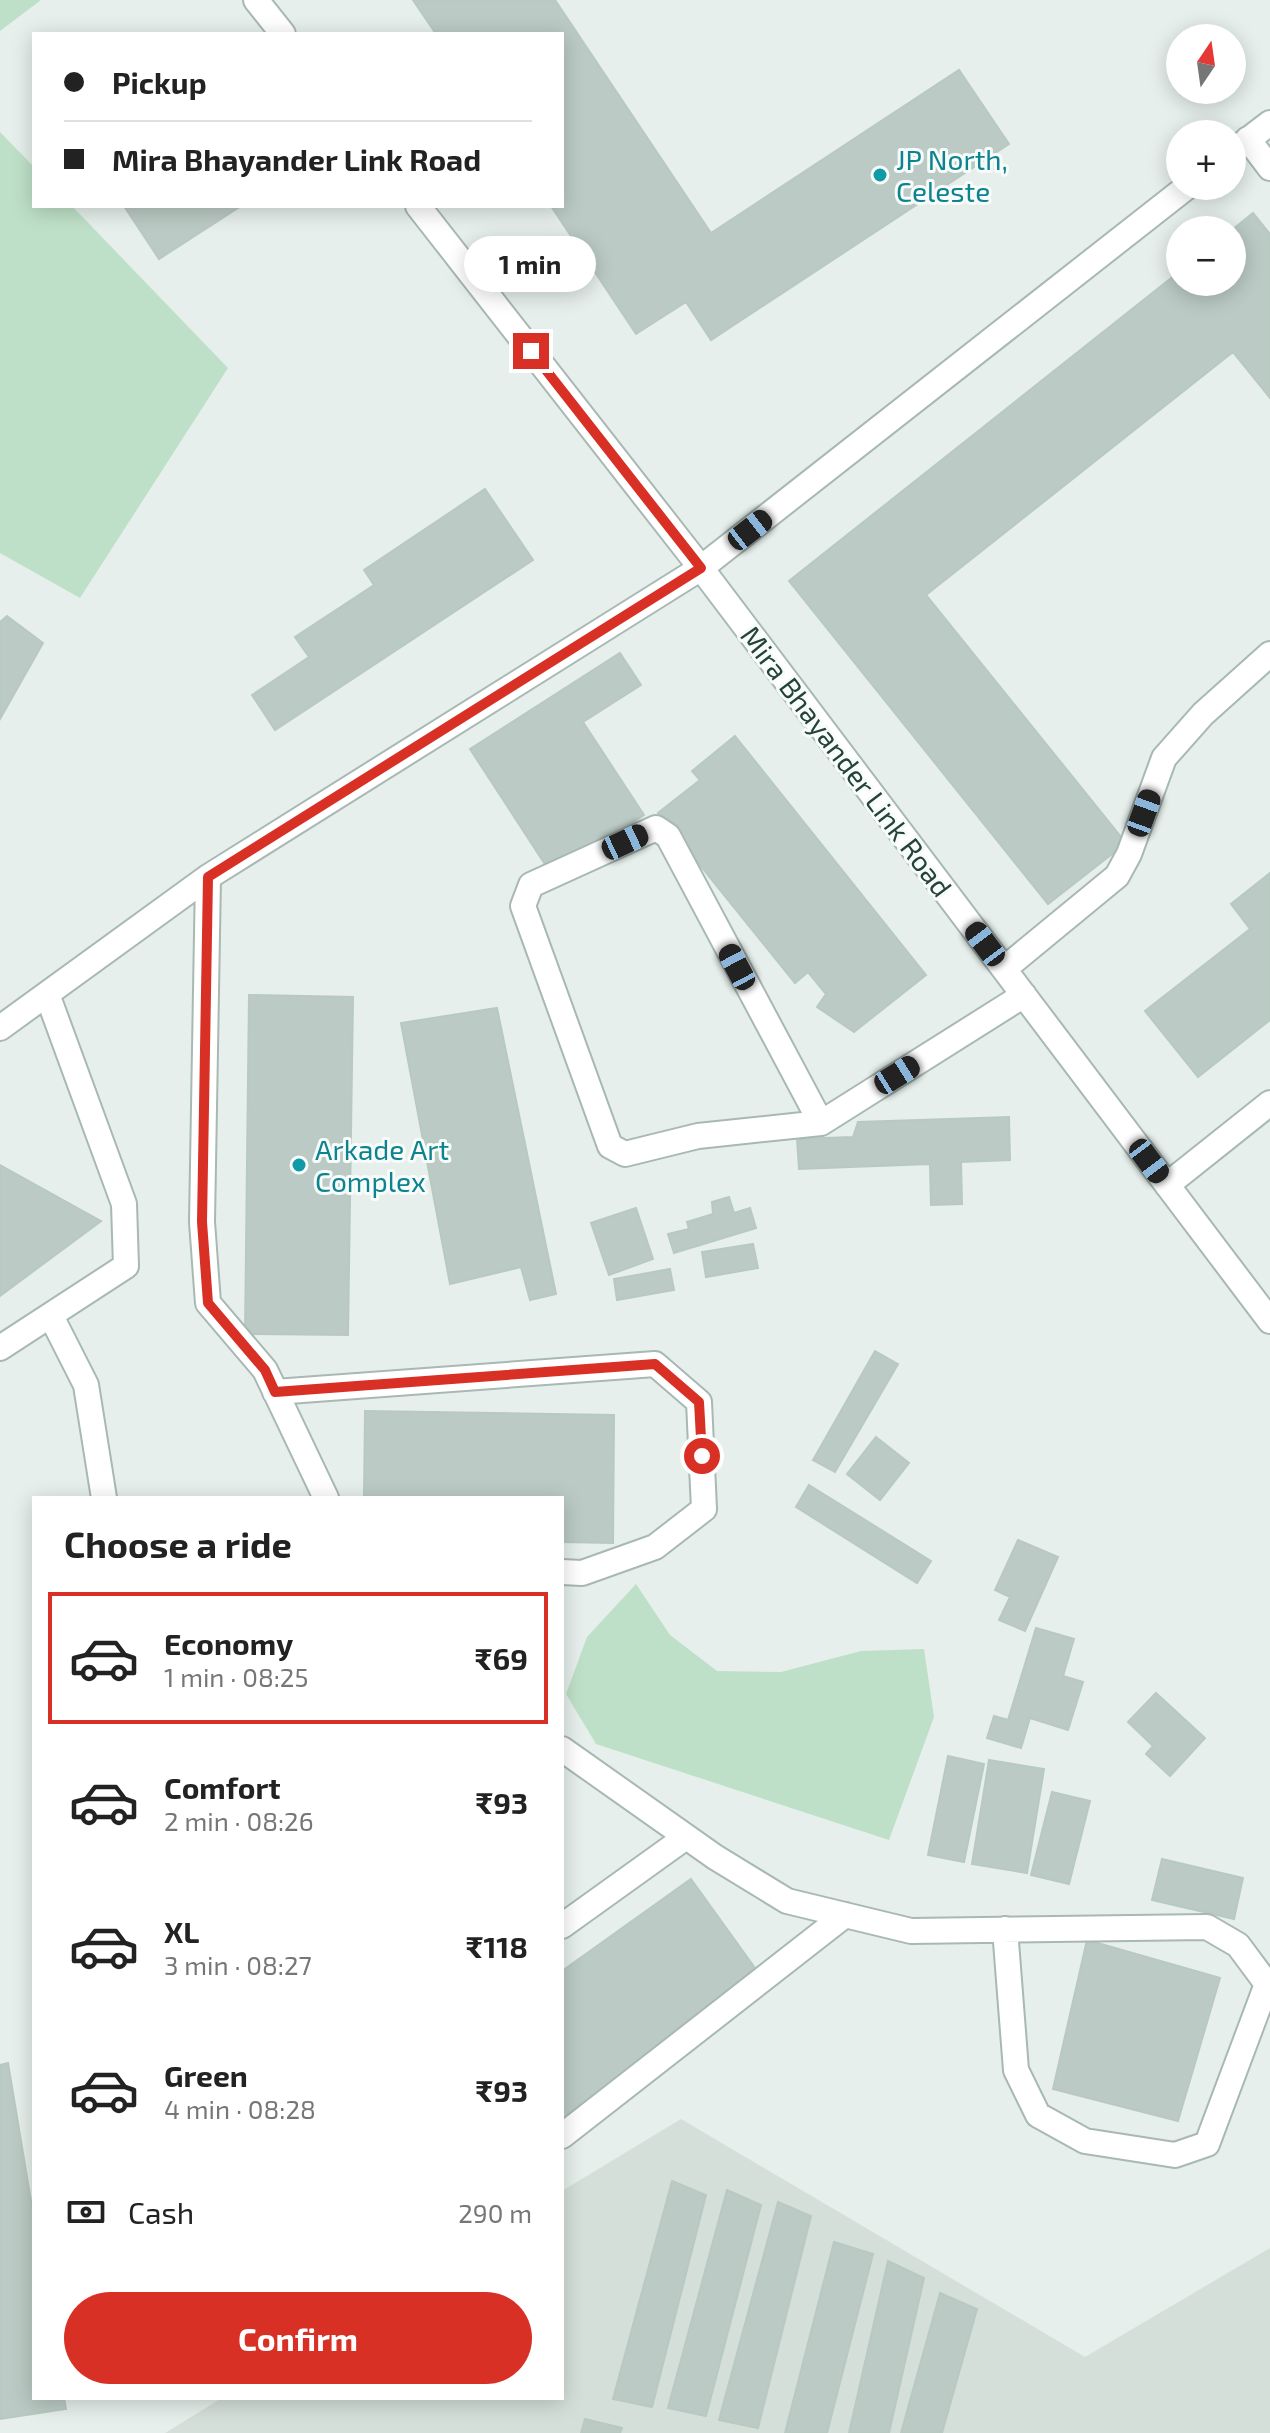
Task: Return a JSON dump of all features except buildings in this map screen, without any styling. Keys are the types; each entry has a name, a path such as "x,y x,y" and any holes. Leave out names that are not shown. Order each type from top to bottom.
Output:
{"street":[{"path":"256,0 281,32"},
{"path":"1246,141 1270,123"},
{"path":"1246,150 1270,168"},
{"path":"0,1028 208,877 701,568 1170,200"},
{"name":"Mira Bhayander Link Road","path":"420,208 701,568 1270,1321"},
{"path":"1004,969 1117,876 1129,854 1164,758 1203,714 1270,654"},
{"path":"821,1123 668,836 656,828 531,885 523,906 610,1146 625,1154 698,1136 821,1123 1024,995"},
{"path":"208,877 202,1222 208,1303 265,1370 325,1496"},
{"path":"0,1348 126,1266 124,1204 47,994"},
{"path":"1167,1185 1270,1103"},
{"path":"51,1316 86,1385 104,1496"},
{"path":"275,1392 655,1364 699,1402 704,1509 655,1547 582,1573 564,1572"},
{"path":"564,1750 686,1837 787,1901 911,1931 1005,1929 1207,1927 1238,1945 1267,1984 1207,2144 1175,2155 1085,2141 1038,2115 1016,2070 1005,1929"},
{"path":"564,1925 686,1837"},
{"path":"564,2134 845,1915"}],"shaded area":[{"path":"681,2119 1085,2357 1270,2248 1270,2433 165,2433 219,2400 564,2400 564,2190"}],"green space":[{"path":"0,0 41,0 0,31"},
{"path":"0,132 32,165 32,208 74,208 228,368 80,598 0,553"},
{"path":"636,1584 670,1635 717,1671 781,1672 861,1651 924,1649 934,1717 889,1840 596,1744 566,1694 587,1637"}],"place":[{"name":"JP North, Celeste","path":"880,175"},
{"name":"Arkade Art Complex","path":"299,1165"}],"route":[{"path":"531,351 701,568 208,877 202,1222 208,1303 265,1370 275,1392 655,1364 699,1402 702,1456"}]}
